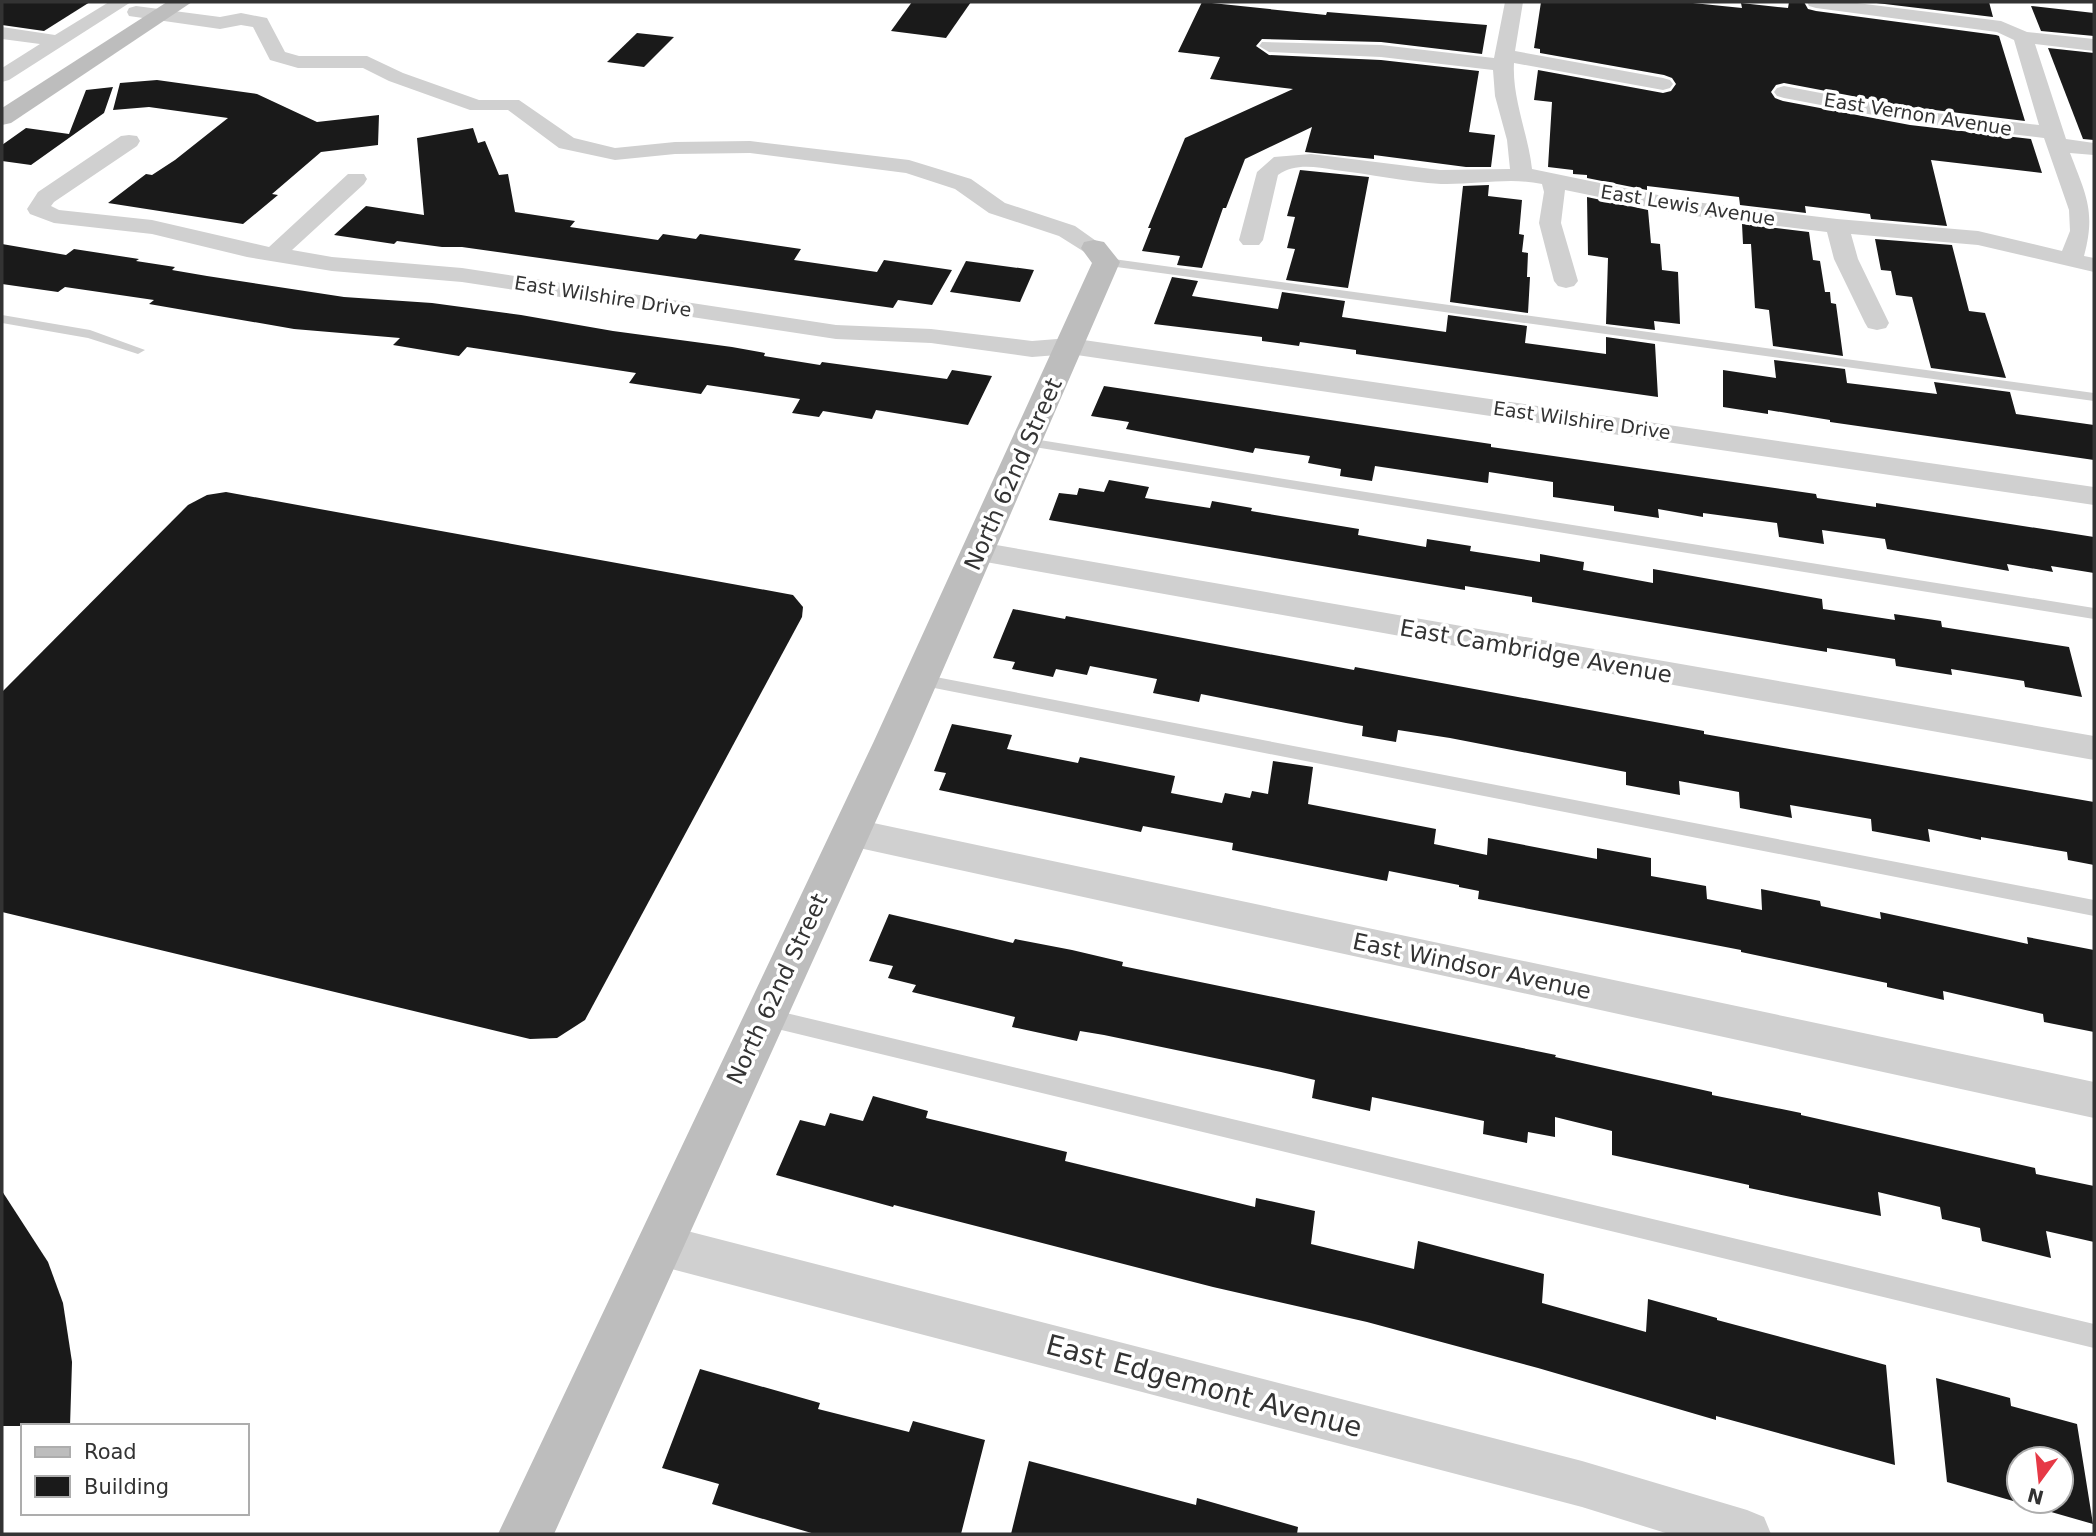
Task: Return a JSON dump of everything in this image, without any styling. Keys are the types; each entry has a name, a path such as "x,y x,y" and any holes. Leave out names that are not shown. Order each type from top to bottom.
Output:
{"street":[{"path":"1514,2 1504,60 1504,96 1518,139 1521,173"},
{"path":"1816,2 1896,15 1993,26 2023,37 2094,45"},
{"path":"2,97 155,5"},
{"path":"2,118 155,5"},
{"path":"2,76 59,41 155,5 220,23 241,19 260,22 277,56 298,62 367,62 396,77 477,106 512,104 566,143 615,154 675,148 750,147 909,167 963,184 997,208 1067,231 1100,255"},
{"path":"2,33 59,41"},
{"path":"2023,37 2037,89 2080,210 2081,230 2071,259"},
{"path":"1269,46 1504,60 1663,84"},
{"name":"East Vernon Avenue","path":"1784,92 1910,116 2056,139 2094,149"},
{"name":"East Wilshire Drive","path":"130,141 46,197 38,209 54,216 152,228 274,255 359,268 462,275 836,332 931,336 1032,349 1070,346 2094,496"},
{"name":"East Lewis Avenue","path":"1251,240 1268,172 1282,162 1311,160 1440,177 1500,177 1521,173 1646,201 1837,226 1978,238 2094,265"},
{"path":"274,255 356,179"},
{"path":"1552,181 1555,192 1550,223 1566,281"},
{"path":"1837,226 1846,259 1877,323"},
{"name":"North 62nd Street","path":"526,1534 979,551 1070,346 1100,255"},
{"name":"East Cambridge Avenue","path":"979,551 2094,748"},
{"name":"East Windsor Avenue","path":"850,831 2094,1100"},
{"name":"East Edgemont Avenue","path":"660,1245 1581,1484 1747,1534"}],"lane":[{"path":"1100,255 2094,397"},
{"path":"2,318 90,334 138,350"},
{"path":"1027,442 2094,614"},
{"path":"920,680 2094,908"},
{"path":"765,1017 2094,1336"}],"building":[{"path":"2,2 90,2 44,31 2,25"},
{"path":"912,2 971,2 946,38 891,31"},
{"path":"1202,2 1326,15 1327,12 1487,25 1482,54 1381,42 1262,39 1256,46 1269,55 1381,60 1479,71 1469,132 1495,135 1491,167 1466,167 1374,155 1374,159 1305,152 1312,127 1245,159 1226,208 1223,208 1202,268 1177,265 1180,256 1142,251 1151,228 1148,228 1185,138 1293,89 1210,79 1220,57 1178,52"},
{"path":"1541,2 1683,2 1742,8 1741,3 1788,8 1789,2 1804,2 1808,9 1816,11 1999,36 2025,121 1910,107 1784,83 1776,85 1771,92 1775,98 1783,101 1910,125 2031,139 2042,173 1931,160 1947,226 1871,219 1870,214 1805,206 1806,213 1740,205 1739,197 1647,186 1647,190 1587,178 1587,175 1573,174 1573,170 1548,167 1552,102 1534,100 1538,70 1663,93 1671,91 1676,84 1672,78 1664,75 1540,53 1540,49 1534,48"},
{"path":"1868,2 1989,2 1993,17"},
{"path":"2031,6 2094,13 2094,36 2041,31"},
{"path":"637,33 674,37 644,67 607,62"},
{"path":"2048,48 2094,53 2094,140 2083,139"},
{"path":"157,80 257,94 317,122 379,115 378,145 321,152 272,194 278,195 243,224 108,203 146,174 152,175 175,160 228,118 149,107 113,110 120,83"},
{"path":"113,87 104,113 31,165 2,161 2,145 26,128 69,134 86,90"},
{"path":"473,128 478,143 485,141 499,175 508,174 515,212 575,221 570,227 658,240 663,234 696,239 700,234 801,249 794,260 877,272 884,260 952,270 932,305 898,300 893,308 462,247 397,241 394,244 334,235 366,206 424,215 417,138"},
{"path":"1300,170 1369,177 1348,288 1286,280 1295,249 1287,248 1295,217 1287,216"},
{"path":"1489,185 1488,196 1522,200 1519,234 1524,235 1522,252 1528,253 1528,313 1450,302 1463,186"},
{"path":"1587,197 1648,210 1651,243 1660,244 1662,270 1678,272 1680,324 1654,321 1655,330 1606,324 1608,258 1588,255"},
{"path":"1742,224 1809,232 1813,260 1820,261 1825,292 1830,292 1831,303 1836,304 1843,356 1773,346 1769,310 1755,308 1751,244 1743,244"},
{"path":"1875,239 1952,245 1969,311 1985,313 2006,378 1931,368 1912,297 1896,295 1891,271 1881,270"},
{"path":"2,244 66,255 74,249 139,259 136,261 175,267 172,270 344,297 432,303 521,315 732,347 765,353 764,356 820,365 822,362 947,379 952,370 992,376 968,425 876,410 872,419 823,411 819,417 792,413 800,399 707,385 701,394 629,383 636,373 467,347 459,356 393,345 400,338 294,329 149,304 154,300 65,287 58,292 2,284"},
{"path":"966,261 1034,270 1020,302 950,292"},
{"path":"1172,277 1198,281 1192,296 1278,309 1282,292 1345,301 1342,317 1446,332 1448,315 1527,326 1525,343 1606,354 1606,337 1655,344 1658,397 1356,354 1356,350 1300,342 1299,346 1262,341 1262,337 1154,324"},
{"path":"1774,360 1845,369 1847,383 1937,394 1934,382 2010,392 2016,414 2094,425 2094,460 1830,422 1768,410 1768,414 1723,407 1723,370 1776,378"},
{"path":"1104,386 1491,444 1491,447 1816,494 1817,498 1876,507 1876,503 2094,537 2094,573 2051,566 2053,572 2007,564 2009,571 1887,549 1885,539 1822,530 1824,544 1779,537 1777,523 1703,513 1703,517 1658,509 1659,518 1614,511 1614,506 1553,497 1553,482 1489,472 1488,483 1375,466 1372,481 1340,476 1341,469 1308,463 1310,456 1255,448 1253,453 1126,429 1129,422 1091,416"},
{"path":"1109,480 1149,487 1145,498 1210,508 1212,501 1252,508 1251,511 1359,529 1358,535 1426,547 1427,539 1471,546 1470,551 1540,562 1540,554 1584,562 1583,570 1653,583 1653,569 1822,599 1823,609 1895,620 1894,614 1941,621 1942,627 2069,647 2082,697 2025,687 2024,681 1951,669 1952,675 1896,666 1895,659 1827,648 1827,652 1532,602 1532,597 1465,586 1465,590 1049,520 1059,493 1077,495 1079,488 1104,492"},
{"path":"226,492 793,595 803,607 802,617 585,1020 557,1038 530,1039 2,912 2,692 188,505 207,495"},
{"path":"1013,609 1065,619 1066,616 1354,670 1355,667 1704,731 1704,734 2094,802 2094,865 2068,860 2067,852 1981,837 1981,840 1928,829 1930,842 1872,831 1871,819 1790,805 1792,818 1740,808 1739,792 1679,781 1680,795 1626,785 1626,772 1450,738 1398,730 1396,742 1362,736 1363,726 1201,694 1199,702 1153,693 1157,679 1090,666 1087,675 1056,669 1053,677 1012,669 1015,662 993,658"},
{"path":"952,724 1012,735 1007,749 1078,763 1080,757 1175,776 1171,793 1222,803 1225,793 1250,798 1252,791 1268,794 1273,761 1313,767 1308,804 1436,829 1434,844 1487,855 1488,838 1597,859 1597,848 1651,858 1651,876 1706,886 1707,899 1762,910 1761,889 1820,901 1821,906 1881,919 1880,912 2028,944 2027,937 2094,950 2094,1032 2044,1022 2043,1014 1943,991 1944,1000 1887,987 1887,983 1741,950 1478,899 1479,891 1459,885 1389,871 1387,881 1232,850 1233,843 1143,826 1141,832 939,790 946,773 934,771"},
{"path":"889,914 1013,943 1015,939 1072,950 1123,962 1122,966 1556,1055 1555,1057 1712,1092 1712,1095 2035,1168 2036,1174 2094,1186 2094,1242 2046,1231 2051,1258 1982,1241 1980,1228 1942,1219 1940,1207 1878,1192 1881,1216 1612,1155 1612,1131 1555,1117 1555,1137 1528,1132 1527,1143 1483,1134 1484,1121 1372,1097 1370,1111 1312,1098 1315,1080 1281,1072 1104,1035 1080,1031 1077,1041 1012,1027 1015,1017 912,992 916,985 888,978 893,966 869,961"},
{"path":"873,1096 928,1111 926,1118 1067,1152 1065,1161 1255,1207 1256,1198 1315,1211 1311,1244 1414,1269 1418,1241 1544,1274 1542,1303 1646,1332 1648,1299 1886,1365 1895,1465 1716,1416 1716,1420 1367,1322 1213,1287 776,1175 800,1120 825,1126 830,1113 863,1121"},
{"path":"2,1191 48,1262 63,1303 72,1362 70,1424 2,1426"},
{"path":"700,1369 820,1403 818,1409 909,1432 913,1421 985,1440 961,1534 815,1534 712,1504 719,1484 662,1468"},
{"path":"1936,1378 2010,1398 2011,1406 2077,1424 2093,1524 2062,1515 2075,1515 2075,1445 2005,1445 2005,1499 1947,1482"},
{"path":"1029,1461 1196,1505 1197,1498 1298,1527 1297,1534 1011,1534"}]}
